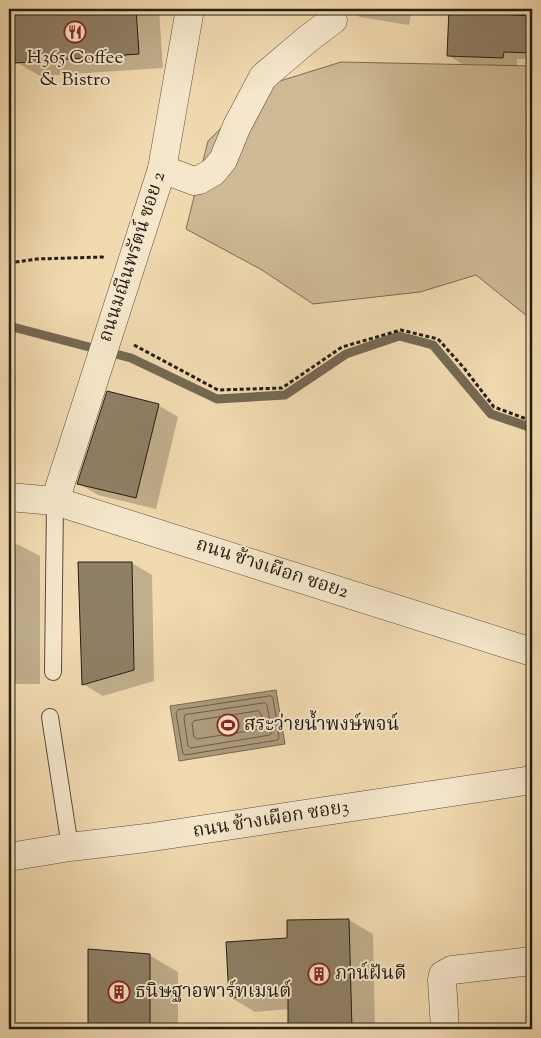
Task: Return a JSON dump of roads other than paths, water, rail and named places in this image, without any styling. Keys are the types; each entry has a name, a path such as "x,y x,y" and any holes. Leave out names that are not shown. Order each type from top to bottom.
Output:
{"street":[{"name":"ถนนมณีนพรัตน์ ซอย 2","path":"55,500 162,169 190,9"},
{"path":"162,169 194,181 214,172 223,160 237,126 262,77 333,20"},
{"name":"ถนน ช้างเผือก ซอย2","path":"9,497 55,500 532,652"},
{"name":"ถนน ช้างเผือก ซอย3","path":"9,857 532,780"},
{"path":"445,1029 443,975 452,970 532,961"}],"lane":[{"path":"53,672 55,500"},
{"path":"50,717 70,847"}],"water":[{"name":"สระว่ายน้ำพงษ์พจน์","path":"276,690 285,744 179,761 170,706"}],"waterway":[{"path":"9,326 131,358 217,399 285,395 346,354 399,336 433,345 491,414 532,428"}],"place":[{"name":"H365 Coffee & Bistro","path":"75,32"},
{"name":"สระว่ายน้ำพงษ์พจน์","path":"228,725"},
{"name":"ภาน์ฝันดี","path":"319,974"},
{"name":"ธนิษฐาอพาร์ทเมนต์","path":"119,992"}]}
